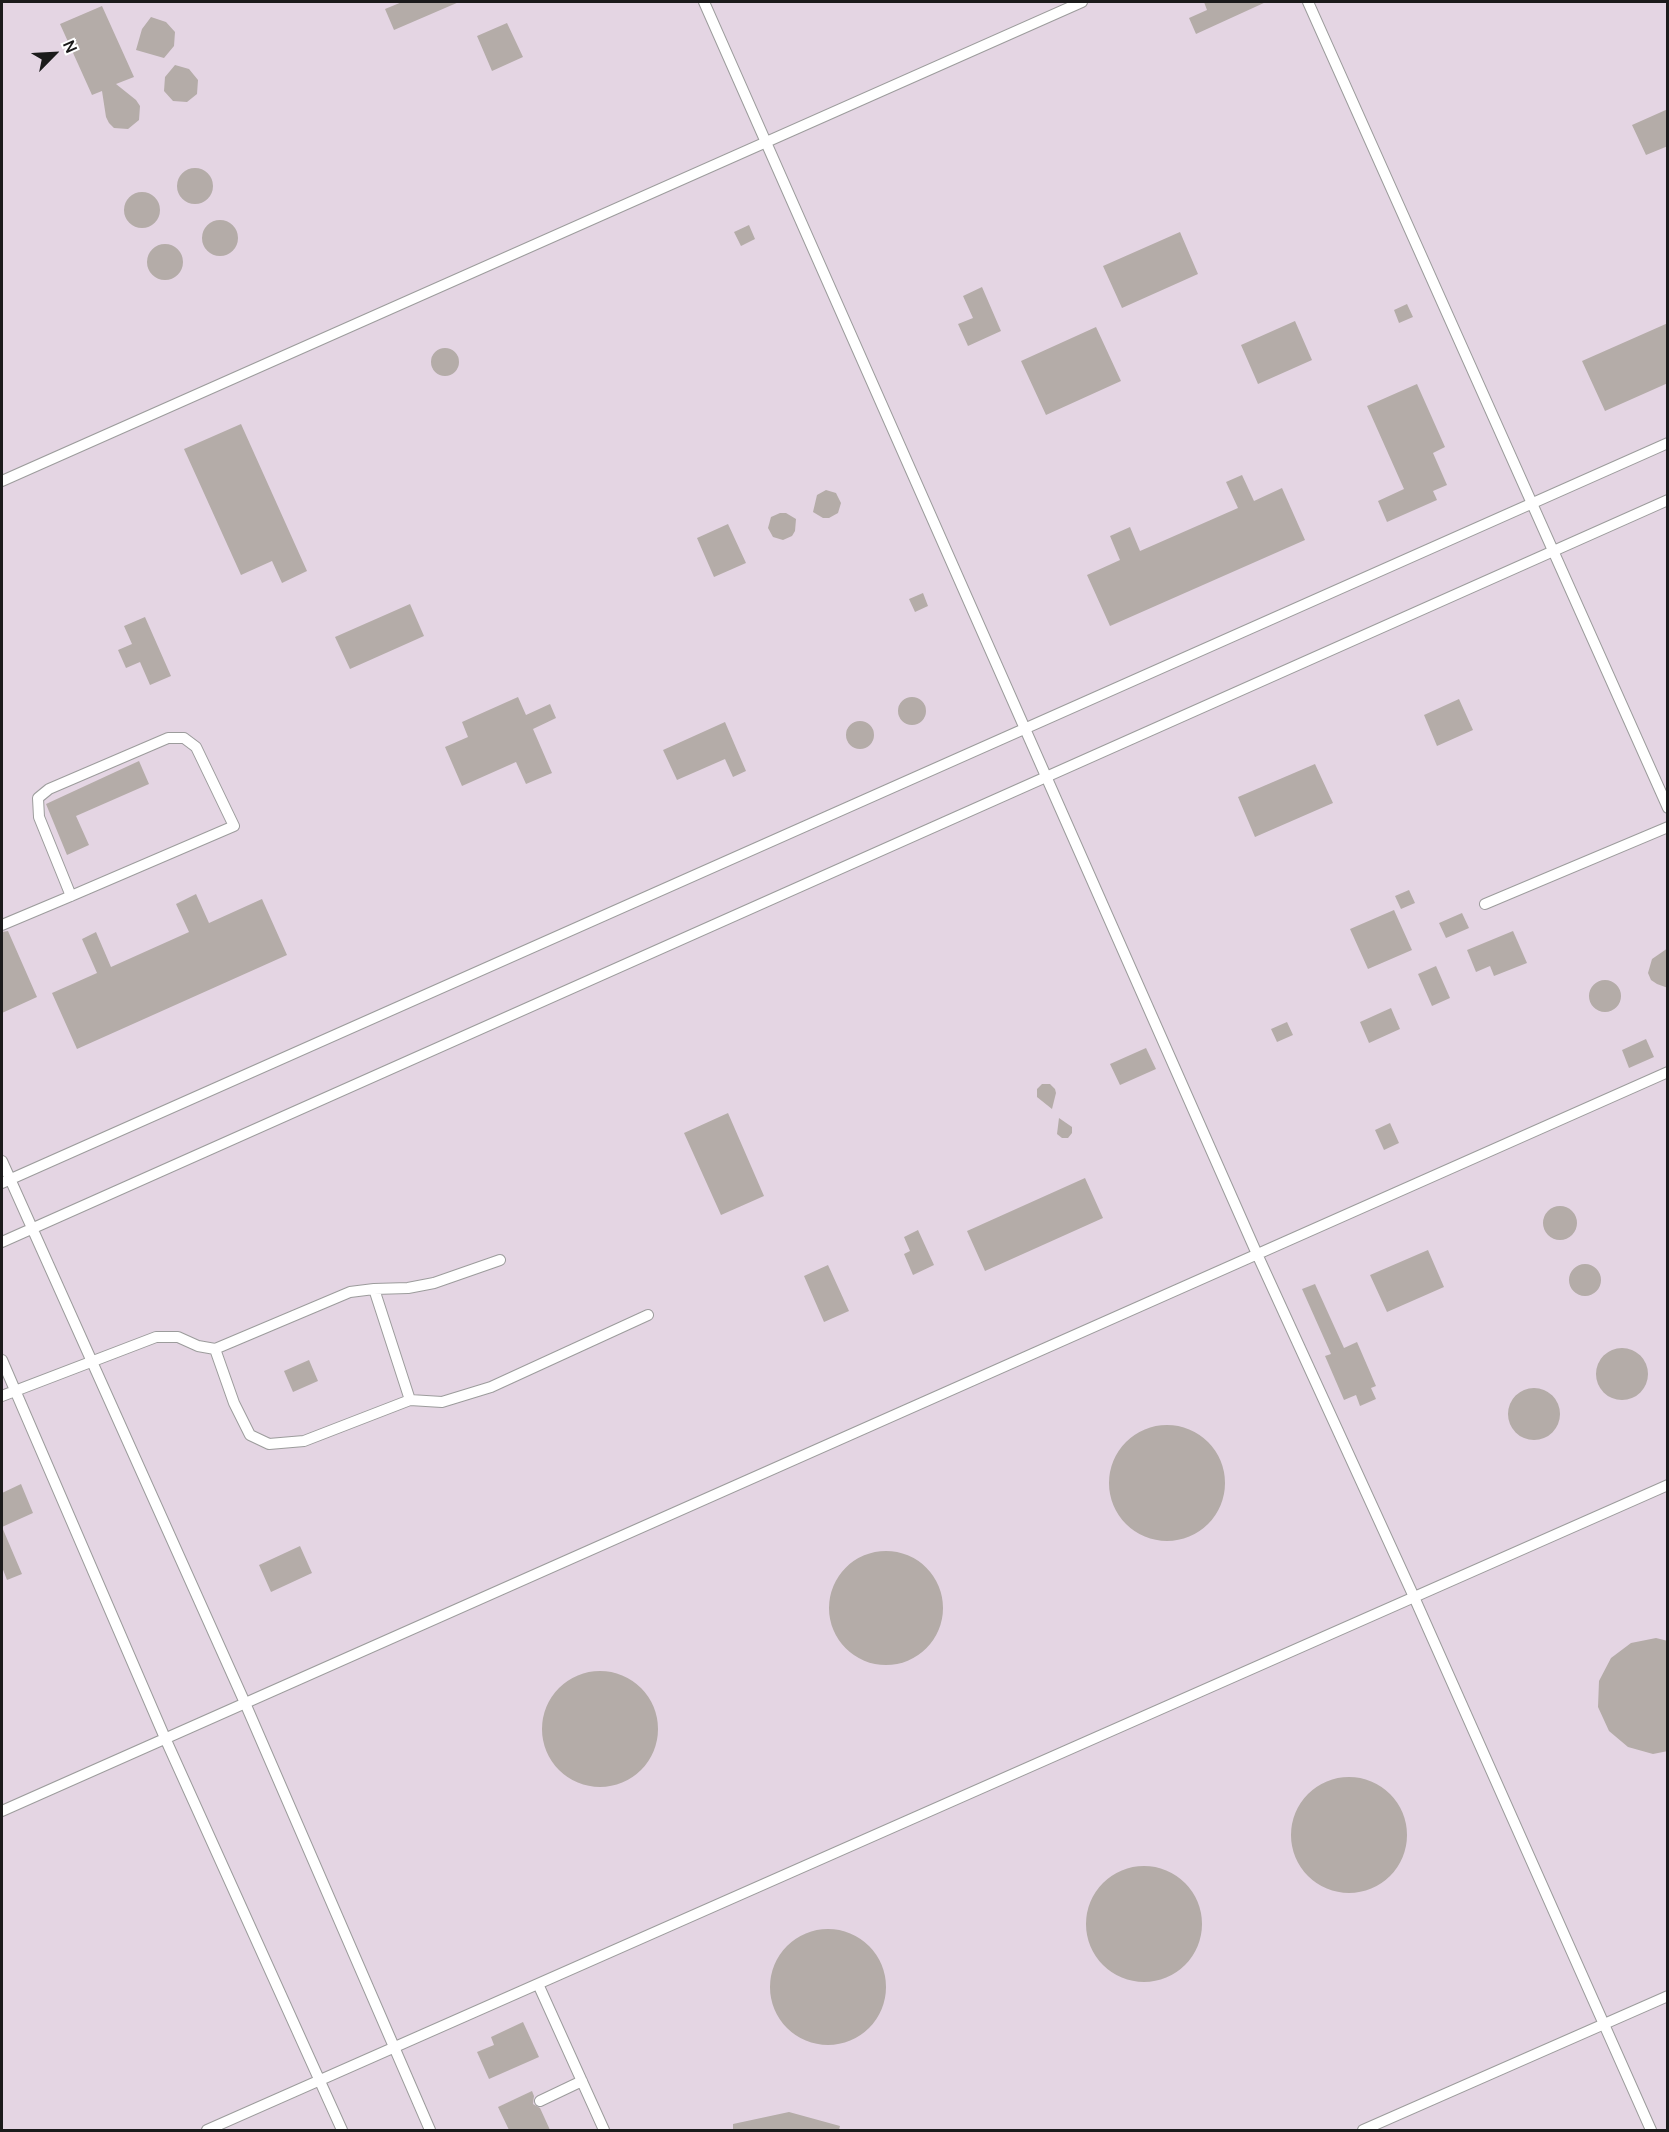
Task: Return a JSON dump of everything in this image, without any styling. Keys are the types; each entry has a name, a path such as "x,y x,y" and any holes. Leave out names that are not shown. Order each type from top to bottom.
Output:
{"lane":[{"path":"704,2 1048,776 1257,1254 1414,1597 1651,2130"},
{"path":"2,482 1082,2"},
{"path":"1308,2 1668,808"},
{"path":"6,1181 1668,443"},
{"path":"2,1242 1668,500"},
{"path":"2,925 71,896 234,826 196,747 184,738 168,738 49,789 38,798 39,817 71,896"},
{"path":"1485,904 1668,826"},
{"path":"2,1811 1668,1072"},
{"path":"2,1161 6,1181 31,1229 245,1703 430,2130"},
{"path":"2,1396 156,1337 178,1337 198,1346 215,1349 350,1292 408,1288 434,1283 500,1260"},
{"path":"374,1289 410,1400"},
{"path":"215,1349 234,1403 250,1435 269,1444 304,1441 410,1400 442,1402 491,1388 648,1315"},
{"path":"2,1360 165,1738 342,2130"},
{"path":"207,2130 1668,1485"},
{"path":"538,1984 604,2130"},
{"path":"1363,2130 1668,1996"},
{"path":"540,2101 582,2081"}],"shaded area":[{"path":"2,2 1667,2 1667,2130 2,2130"}],"building":[{"path":"402,2 459,2 394,30 385,9"},
{"path":"1204,2 1266,2 1196,34 1189,18 1207,10"},
{"path":"102,6 134,77 116,84 140,106 139,120 128,129 114,128 109,123 102,91 92,95 60,24"},
{"path":"151,17 166,22 175,32 174,46 164,58 136,50 142,29"},
{"path":"507,23 523,57 492,71 477,36"},
{"path":"175,65 189,69 198,80 197,94 187,102 173,101 164,91 165,77"},
{"path":"1668,109 1668,146 1646,155 1632,125"},
{"path":"195,168 208,173 213,186 208,199 195,204 182,199 177,186 182,173"},
{"path":"142,192 155,197 160,210 155,223 142,228 129,223 124,210 129,197"},
{"path":"220,220 233,225 238,238 233,251 220,256 207,251 202,238 207,225"},
{"path":"749,225 755,239 741,246 734,232"},
{"path":"1180,232 1198,274 1122,308 1103,266"},
{"path":"165,244 178,249 183,262 178,275 165,280 152,275 147,262 152,249"},
{"path":"982,287 1001,331 968,346 958,324 973,318 963,296"},
{"path":"1407,304 1413,317 1399,323 1394,310"},
{"path":"1295,321 1312,360 1258,384 1241,345"},
{"path":"1668,323 1668,383 1605,411 1582,361"},
{"path":"1096,327 1121,381 1046,415 1021,361"},
{"path":"445,348 455,352 459,362 455,372 445,376 435,372 431,362 435,352"},
{"path":"1417,384 1445,447 1433,453 1447,485 1433,491 1437,500 1387,522 1378,501 1404,489 1367,406"},
{"path":"241,424 307,571 282,583 272,561 241,575 184,449"},
{"path":"1242,475 1254,501 1282,488 1305,540 1110,626 1087,575 1120,560 1110,536 1130,527 1140,551 1238,508 1226,482"},
{"path":"826,490 836,493 841,503 838,513 829,518 823,518 813,512 817,495"},
{"path":"786,513 796,519 792,536 783,540 773,537 768,528 771,517"},
{"path":"728,524 746,563 714,577 697,538"},
{"path":"923,593 928,606 915,612 909,599"},
{"path":"410,604 424,636 350,669 335,637"},
{"path":"145,617 171,676 150,685 140,662 126,668 118,650 132,644 124,626"},
{"path":"518,697 526,715 550,704 556,718 533,729 552,773 526,784 516,762 462,786 445,747 468,737 462,722"},
{"path":"912,697 922,701 926,711 922,721 912,725 902,721 898,711 902,701"},
{"path":"1459,699 1473,730 1437,746 1424,715"},
{"path":"860,721 870,725 874,735 870,745 860,749 850,745 846,735 850,725"},
{"path":"725,722 746,771 733,777 725,759 677,780 663,750"},
{"path":"139,761 149,784 76,816 89,845 67,855 46,804"},
{"path":"1315,764 1333,803 1255,837 1238,797"},
{"path":"1409,890 1415,903 1401,909 1395,896"},
{"path":"196,894 209,923 262,899 287,955 77,1049 52,993 97,973 82,939 96,932 111,967 189,932 176,904"},
{"path":"1394,910 1412,950 1368,969 1350,929"},
{"path":"1462,913 1469,928 1446,938 1439,923"},
{"path":"8,931 37,997 2,1013 2,932"},
{"path":"1513,931 1527,963 1494,976 1490,966 1476,972 1467,950"},
{"path":"1668,948 1668,988 1651,980 1648,973 1652,959"},
{"path":"1436,966 1450,998 1432,1006 1418,974"},
{"path":"1605,980 1616,985 1621,996 1616,1007 1605,1012 1594,1007 1589,996 1594,985"},
{"path":"1391,1008 1400,1029 1369,1043 1360,1022"},
{"path":"1287,1022 1293,1035 1277,1042 1271,1029"},
{"path":"1646,1039 1654,1057 1629,1068 1622,1050"},
{"path":"1146,1048 1156,1069 1120,1085 1110,1064"},
{"path":"1042,1084 1050,1084 1055,1089 1052,1109 1037,1097 1037,1089"},
{"path":"728,1113 764,1196 721,1215 684,1133"},
{"path":"1059,1118 1072,1127 1072,1133 1068,1138 1062,1138 1057,1134"},
{"path":"1390,1123 1399,1143 1384,1150 1375,1130"},
{"path":"1085,1178 1103,1218 985,1271 967,1231"},
{"path":"1560,1206 1572,1211 1577,1223 1572,1235 1560,1240 1548,1235 1543,1223 1548,1211"},
{"path":"918,1230 934,1265 913,1275 904,1254 910,1251 904,1237"},
{"path":"1428,1250 1444,1287 1387,1312 1370,1275"},
{"path":"1585,1264 1597,1268 1601,1280 1597,1292 1585,1296 1573,1292 1569,1280 1573,1268"},
{"path":"828,1265 849,1311 824,1322 804,1276"},
{"path":"1315,1284 1344,1348 1357,1342 1376,1386 1371,1388 1376,1399 1360,1406 1356,1395 1344,1400 1325,1356 1331,1354 1302,1289"},
{"path":"1617,1348 1627,1348 1641,1355 1648,1374 1641,1393 1627,1400 1617,1400 1607,1396 1600,1389 1596,1379 1596,1369 1600,1359 1607,1352"},
{"path":"309,1360 318,1381 293,1392 284,1371"},
{"path":"1529,1388 1539,1388 1553,1395 1560,1414 1553,1433 1539,1440 1529,1440 1519,1436 1512,1429 1508,1419 1508,1409 1512,1399 1519,1392"},
{"path":"1167,1425 1189,1430 1208,1442 1220,1461 1225,1483 1220,1505 1208,1524 1189,1536 1167,1541 1145,1536 1126,1524 1114,1505 1109,1483 1114,1461 1126,1442 1145,1430"},
{"path":"21,1484 33,1513 2,1527 2,1493"},
{"path":"2,1527 22,1574 7,1580 2,1567"},
{"path":"300,1546 312,1573 271,1592 259,1565"},
{"path":"886,1551 908,1555 927,1567 939,1586 943,1608 939,1630 927,1649 908,1661 886,1665 864,1661 845,1649 833,1630 829,1608 833,1586 845,1567 864,1555"},
{"path":"1656,1638 1668,1641 1668,1751 1653,1754 1628,1747 1609,1731 1598,1707 1599,1681 1611,1658 1631,1643"},
{"path":"600,1671 622,1676 641,1688 653,1707 658,1729 653,1751 641,1770 622,1782 600,1787 578,1782 559,1770 547,1751 542,1729 547,1707 559,1688 578,1676"},
{"path":"1349,1777 1371,1782 1390,1794 1402,1813 1407,1835 1402,1857 1390,1876 1371,1888 1349,1893 1327,1888 1308,1876 1296,1857 1291,1835 1296,1813 1308,1794 1327,1782"},
{"path":"1144,1866 1166,1871 1185,1883 1197,1902 1202,1924 1197,1946 1185,1965 1166,1977 1144,1982 1122,1977 1103,1965 1091,1946 1086,1924 1091,1902 1103,1883 1122,1871"},
{"path":"828,1929 850,1933 869,1946 882,1965 886,1987 882,2009 869,2028 850,2041 828,2045 806,2041 787,2028 774,2009 770,1987 774,1965 787,1946 806,1933"},
{"path":"523,2022 539,2057 489,2079 477,2052 494,2045 491,2037"},
{"path":"532,2091 533,2104 540,2108 550,2130 509,2130 498,2107"},
{"path":"789,2112 840,2126 839,2130 733,2130 733,2124"}]}
